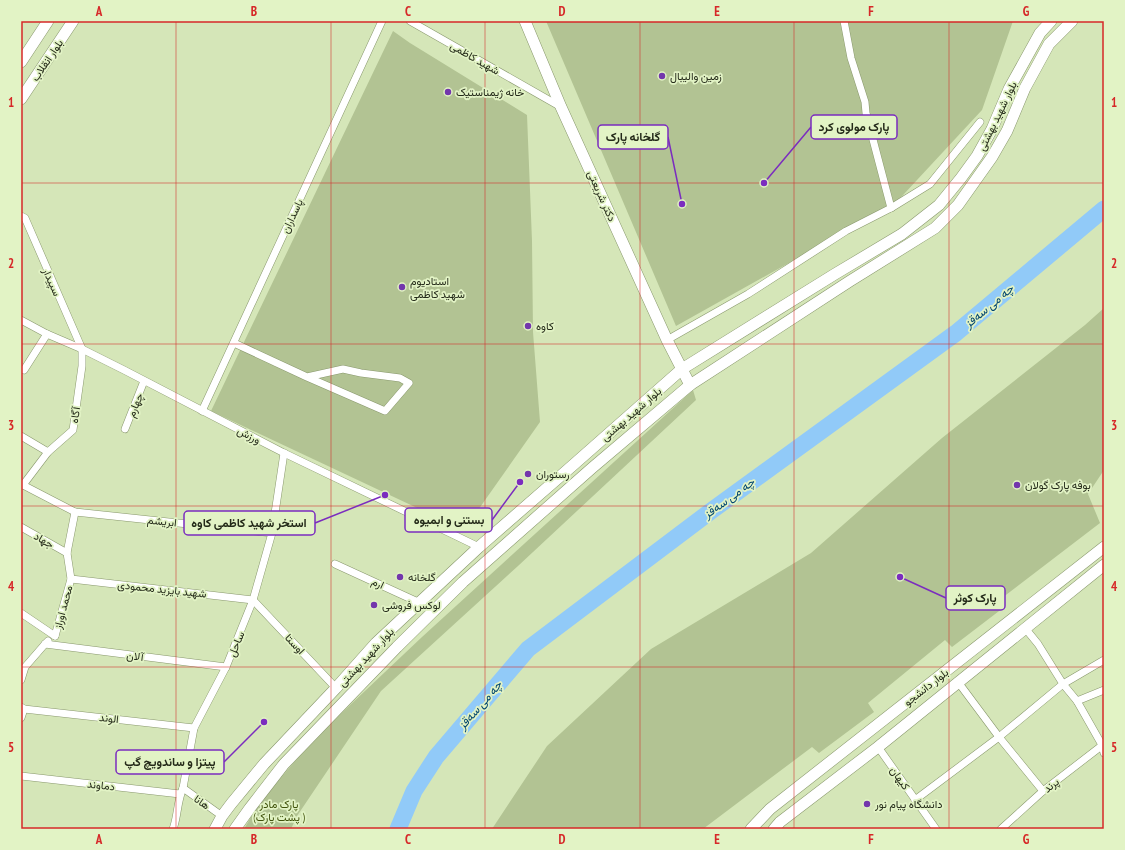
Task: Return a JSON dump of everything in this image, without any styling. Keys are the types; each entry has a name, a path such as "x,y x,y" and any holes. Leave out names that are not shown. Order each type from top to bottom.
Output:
{"main road":[{"name":"بلوار انقلاب","path":"21,62 48,21"},
{"name":"بلوار انقلاب","path":"21,99 72,21"},
{"name":"دکتر شریعتی","path":"525,21 561,107 690,385"},
{"name":"بلوار شهید بهشتی","path":"215,829 231,804 264,764 336,688 376,643 479,547 682,369 902,234 939,204 977,156 992,129 1009,89 1040,33 1051,21"},
{"name":"بلوار شهید بهشتی","path":"235,829 284,764 397,647 463,582 592,468 690,385 850,281 935,228 958,205 992,157 1007,131 1025,88 1050,44 1072,21"},
{"name":"بلوار دانشجو","path":"751,829 770,809 1104,548"},
{"name":"بلوار دانشجو","path":"774,829 780,822 878,747 1104,566"}],"street":[{"name":"پاسداران","path":"202,411 382,21"},
{"name":"شهید کاظمی","path":"410,21 561,107"},
{"path":"844,21 851,58 865,102 866,113 892,208"},
{"path":"668,340 748,294 846,231 892,208 930,184 980,122"},
{"name":"سپیدار","path":"21,216 25,218 82,349"},
{"name":"ورزش","path":"21,320 47,334 82,349 284,453 479,547"},
{"path":"24,370 47,334"},
{"path":"234,343 307,377 385,411 409,383 400,378 372,375 343,369 307,377"},
{"name":"آگاه","path":"22,484 48,452 73,430 82,366 82,349"},
{"name":"چهارم","path":"125,430 144,381"},
{"path":"21,436 48,452"},
{"name":"ساحل","path":"173,829 176,821 194,728 226,667 253,600 272,533 284,453"},
{"path":"22,484 75,512"},
{"name":"ابریشم","path":"75,512 272,533"},
{"name":"محمد اوراز","path":"55,636 71,579 67,554 75,512"},
{"name":"جهاد","path":"21,527 67,554"},
{"name":"ارم","path":"336,564 420,603"},
{"name":"شهید بایزید محمودی","path":"71,579 253,600"},
{"name":"اوستا","path":"253,600 336,688"},
{"path":"21,613 55,636 23,666 21,680"},
{"path":"1025,628 1038,644 1063,684 1077,701 1103,745 1104,753"},
{"name":"آلان","path":"45,644 226,667"},
{"path":"915,800 1063,684 1104,660"},
{"path":"958,682 998,736 1043,791"},
{"path":"1077,701 1104,690"},
{"path":"21,718 22,708"},
{"name":"الوند","path":"22,708 194,728"},
{"name":"پرند","path":"1001,829 1043,791 1103,745"},
{"name":"کیهان","path":"878,747 936,829"},
{"name":"دماوند","path":"21,776 182,791"},
{"name":"هانا","path":"182,791 222,816"}],"green space":[{"path":"546,21 1013,21 982,110 891,208 846,231 676,326"},
{"name":"استادیوم شهید کاظمی","path":"393,31 527,115 532,241 533,332 540,422 464,530 211,411"},
{"path":"1104,308 1104,470 1088,494 1100,523 998,601 1003,608 952,647 945,640 868,703 874,712 819,753 812,747 703,829 492,829 547,746 651,649 811,553 942,438 1085,325"},
{"name":"پارک مادر (پشت پارک )","path":"693,390 696,400 381,691 297,816 291,829 244,829 258,805 311,742 422,637"}],"waterway":[{"name":"چە می سەقز","path":"398,829 414,791 436,757 528,649 711,511 956,333 1104,209"}],"place":[{"name":"زمین والیبال","path":"662,76"},
{"name":"خانه ژیمناستیک","path":"448,92"},
{"name":"پارک مولوی کرد","path":"764,183"},
{"name":"گلخانه پارک","path":"682,204"},
{"name":"استادیوم شهید کاظمی","path":"402,287"},
{"name":"کاوه","path":"528,326"},
{"name":"رستوران","path":"528,474"},
{"name":"بستنی و ابمیوه","path":"520,482"},
{"name":"بوفه پارک گولان","path":"1017,485"},
{"name":"استخر شهید کاظمی کاوه","path":"385,495"},
{"name":"گلخانه","path":"400,577"},
{"name":"پارک کوثر","path":"900,577"},
{"name":"لوکس فروشی","path":"374,605"},
{"name":"پیتزا و ساندویچ گپ","path":"264,722"},
{"name":"دانشگاه پیام نور","path":"867,804"}]}
